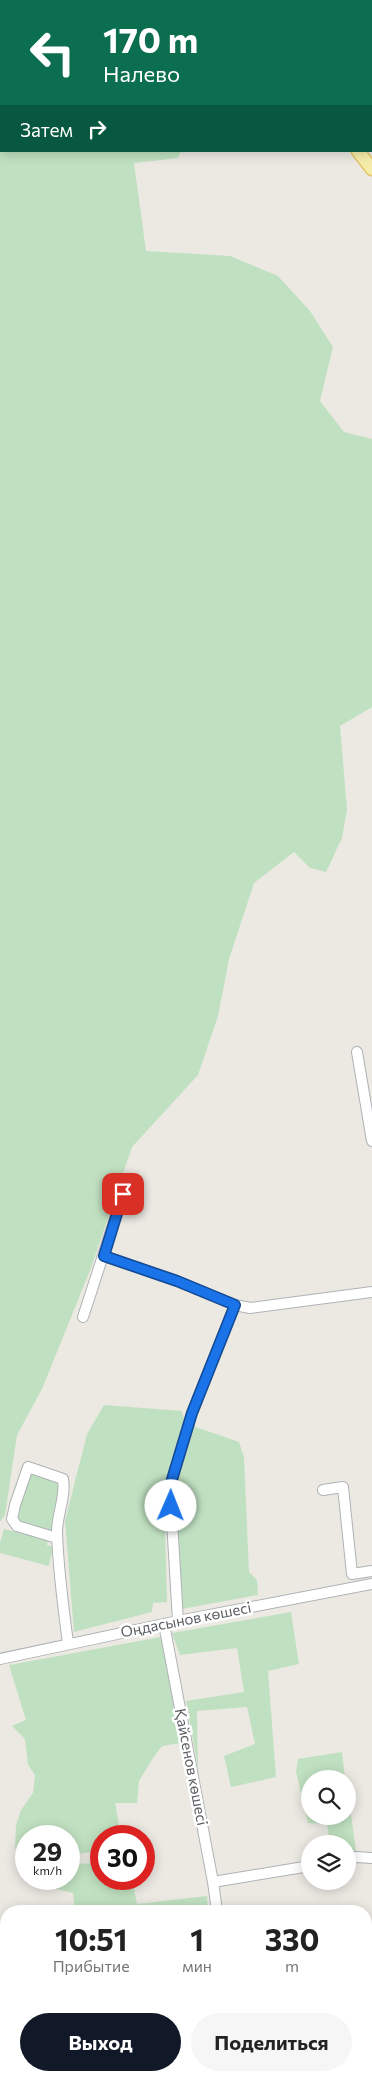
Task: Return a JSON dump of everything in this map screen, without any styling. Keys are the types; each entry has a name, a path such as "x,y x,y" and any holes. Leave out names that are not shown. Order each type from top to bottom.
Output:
{"main road":[{"path":"359,152 372,170"}],"street":[{"path":"357,1052 372,1141"},
{"path":"83,1317 123,1194"},
{"path":"104,1256 177,1281 235,1305 250,1308 372,1292"},
{"path":"178,1621 170,1486 192,1413 235,1305"},
{"path":"57,1538 17,1526 12,1519 15,1504 28,1467 63,1479 64,1487 57,1538 60,1582 68,1643"},
{"path":"323,1490 343,1487 352,1574 372,1571"},
{"name":"Оңдасынов көшесі","path":"0,1659 68,1643 372,1584"},
{"name":"Қайсенов көшесі","path":"164,1624 216,1905"},
{"path":"356,1857 372,1858"},
{"path":"213,1882 301,1867"}],"green space":[{"path":"0,152 181,152 178,158 134,163 146,251 230,256 278,276 310,311 333,347 320,401 344,432 372,439 372,707 340,726 347,810 342,838 326,872 310,868 294,852 254,883 229,959 218,1016 198,1075 132,1147 91,1268 42,1389 17,1435 5,1515 0,1522"},
{"path":"104,1405 182,1411 184,1420 164,1491 167,1602 153,1603 152,1612 74,1632 65,1521 87,1434"},
{"path":"193,1426 239,1442 244,1457 249,1572 257,1580 258,1595 182,1609 176,1485"},
{"path":"30,1473 55,1480 60,1484 54,1528 51,1531 19,1524 17,1515"},
{"path":"4,1529 48,1540 47,1545 53,1547 49,1566 0,1553 0,1543"},
{"path":"291,1612 299,1664 268,1671 276,1777 231,1787 224,1756 255,1744 247,1707 197,1711 198,1768 186,1701 244,1692 237,1648 180,1655 172,1633"},
{"path":"161,1637 181,1743 162,1746 153,1758 139,1781 137,1803 115,1803 119,1825 90,1825 90,1852 80,1854 80,1825 16,1825 21,1810 33,1793 35,1775 28,1765 25,1739 12,1726 26,1720 9,1665"},
{"path":"342,1752 344,1770 301,1770 301,1793 296,1772 298,1759"},
{"path":"327,1825 352,1825 354,1835 329,1835"},
{"path":"90,1863 90,1890 134,1890 137,1904 207,1896 208,1905 74,1905 73,1893 61,1890 80,1890 80,1864"}],"route":[{"path":"123,1194 104,1256 177,1281 235,1305 192,1413 170,1486 171,1506"}]}
